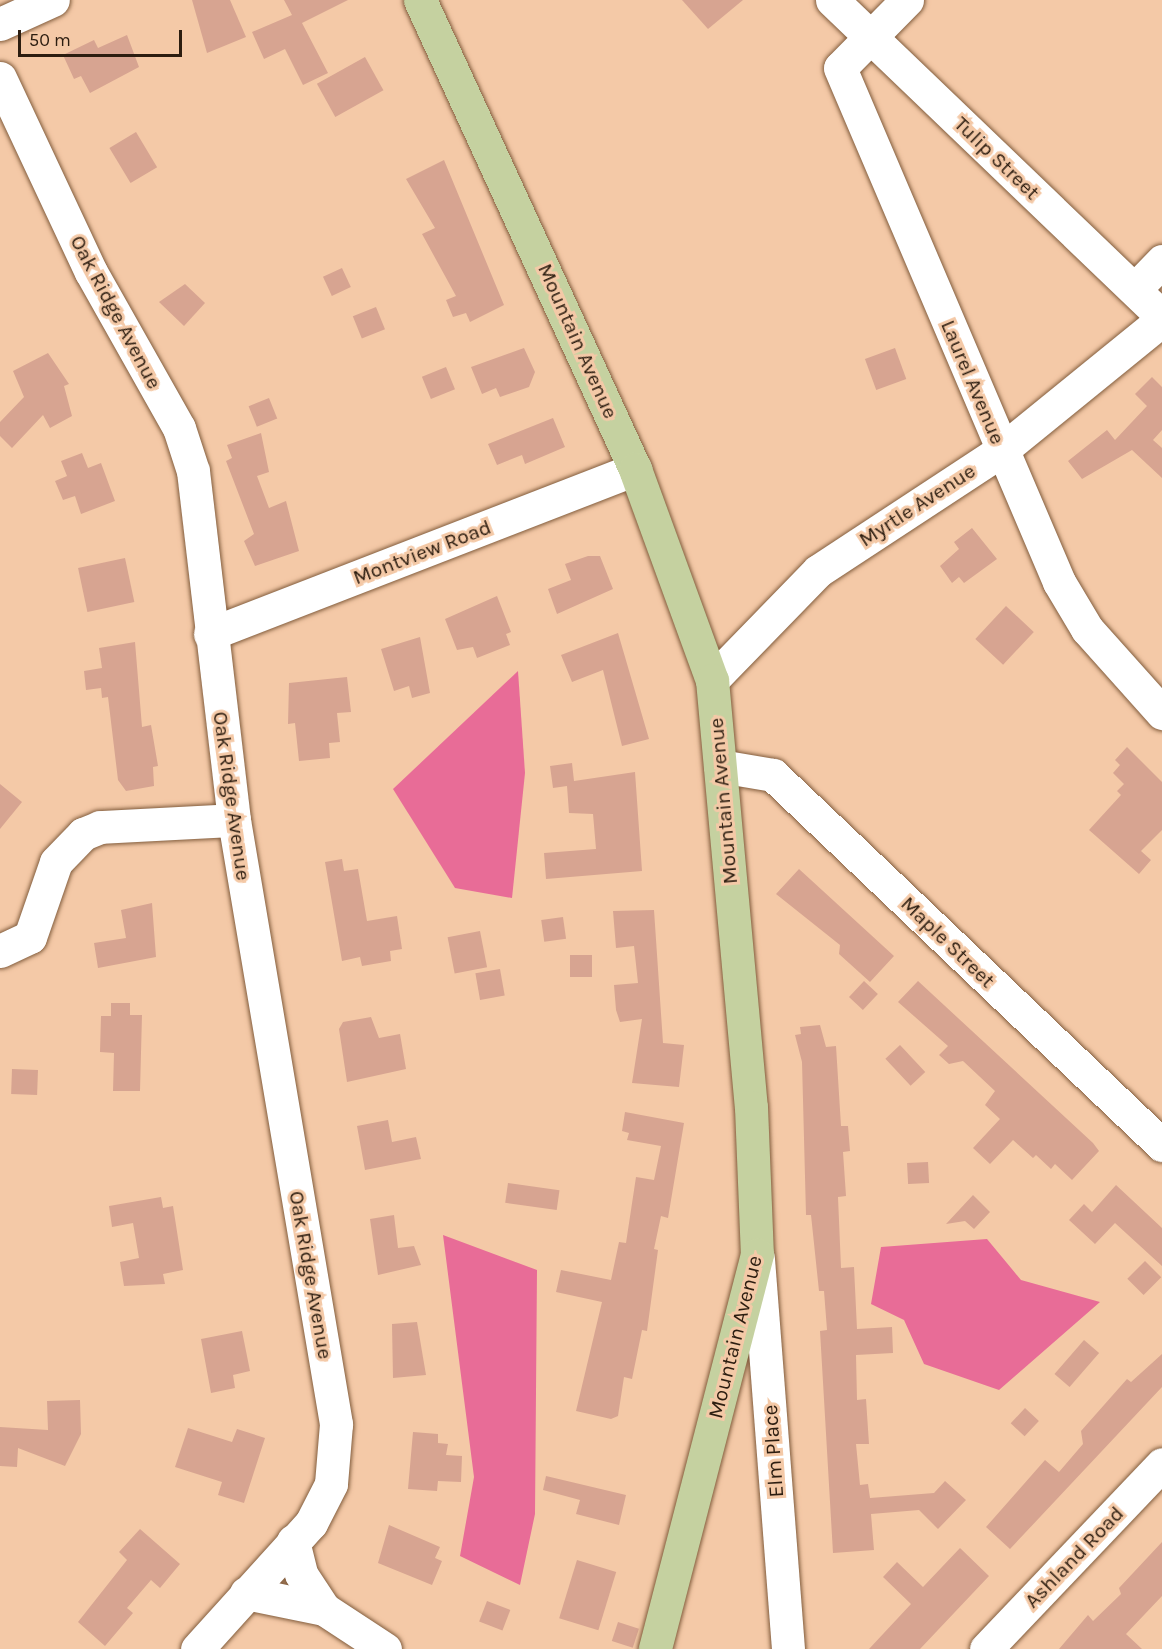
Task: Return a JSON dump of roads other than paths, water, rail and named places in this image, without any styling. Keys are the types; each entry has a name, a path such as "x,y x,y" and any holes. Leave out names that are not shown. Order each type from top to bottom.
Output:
{"main road":[{"name":"Mountain Avenue","path":"420,0 634,469 712,680 751,1107 757,1254 655,1649"}],"street":[{"path":"0,24 53,0"},
{"name":"Tulip Street","path":"832,0 1135,289 1162,318"},
{"path":"869,35 907,0"},
{"name":"Laurel Avenue","path":"869,35 840,68 1059,582 1087,630 1162,713"},
{"name":"Oak Ridge Avenue","path":"0,78 91,272 179,428 193,471 210,634 234,819 336,1424 331,1484 311,1523 197,1649"},
{"path":"1135,289 1162,261"},
{"name":"Myrtle Avenue","path":"712,680 818,571 1002,450 1162,318"},
{"name":"Montview Road","path":"210,634 634,469"},
{"name":"Maple Street","path":"720,766 773,775 1162,1145"},
{"path":"0,951 30,937 56,862 83,834 100,827 234,819"},
{"name":"Elm Place","path":"757,1254 788,1649"},
{"name":"Ashland Road","path":"986,1649 1162,1464"},
{"path":"293,1541 301,1575 324,1609"},
{"path":"246,1593 324,1609 385,1649"}]}
